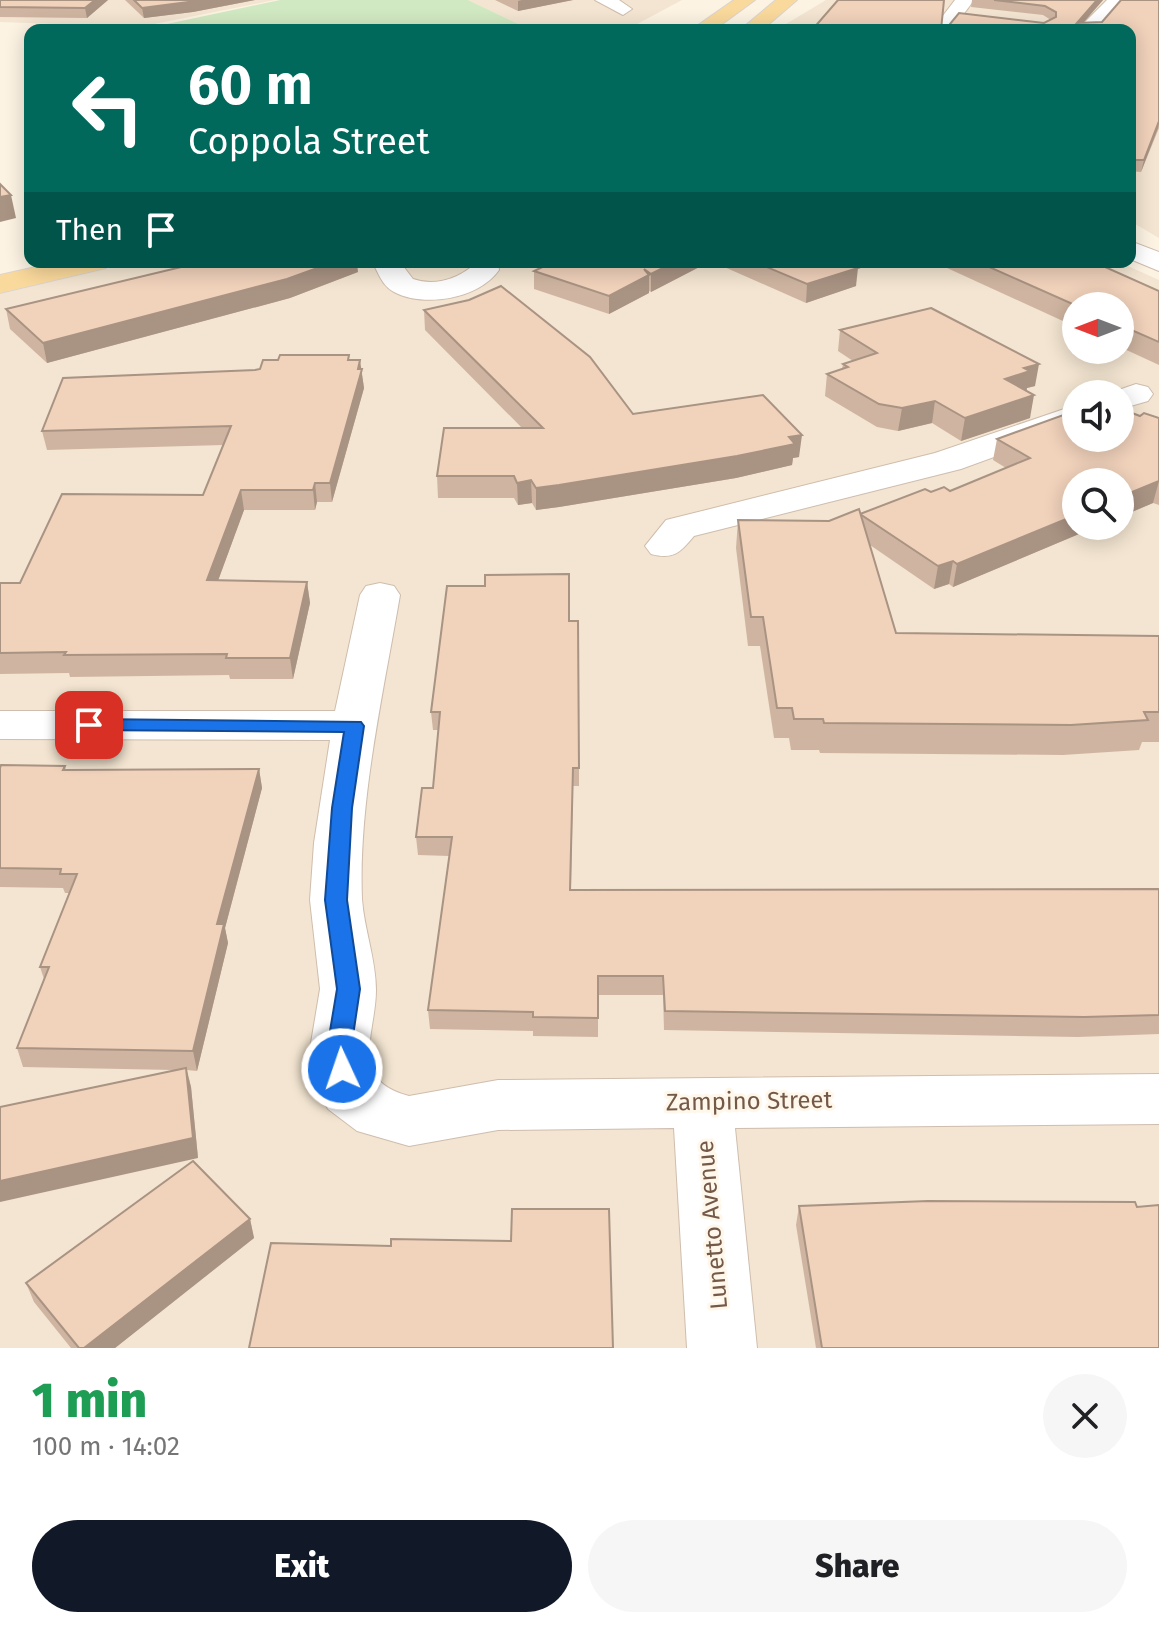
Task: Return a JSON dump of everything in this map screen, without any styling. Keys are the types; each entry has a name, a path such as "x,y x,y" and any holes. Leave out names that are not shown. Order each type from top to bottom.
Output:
{"main road":[{"path":"710,24 746,0"},
{"path":"758,24 788,0"},
{"path":"0,259 24,254"},
{"path":"0,284 70,268"}],"street":[{"path":"604,0 623,9"},
{"path":"1093,24 1117,0"},
{"path":"954,15 984,18"},
{"path":"1136,252 1159,262"},
{"path":"389,268 393,277 402,284 442,290 476,280 485,268"},
{"path":"665,546 680,528 948,461 1062,420"},
{"path":"0,725 355,726 380,595"},
{"name":"Zampino Street","path":"355,726 342,808 336,900 348,989 339,1049 349,1092 378,1113 409,1121 498,1105 1159,1099"},
{"name":"Lunetto Avenue","path":"702,1101 722,1348"}],"shaded area":[{"path":"0,0 275,0 154,24 0,22"},
{"path":"468,0 682,0 637,24 518,24"},
{"path":"826,0 1159,0 1159,238 1136,225 1136,24 786,24"},
{"path":"110,268 1132,268 1159,280 1159,1348 0,1348 0,294"}],"green space":[{"path":"280,0 468,0 518,24 167,24"}],"building":[{"path":"0,0 95,0 85,8 0,7"},
{"path":"134,0 204,0 142,8"},
{"path":"838,0 944,0 942,24 817,24"},
{"path":"994,0 1097,0 1077,23 1102,22 1121,0 1159,0 1159,121 1144,160 1136,160 1136,24 950,24 959,13 1044,23 1056,17 1056,12 1045,6"},
{"path":"0,184 11,195 0,197"},
{"path":"177,268 317,268 287,279 43,343 6,309"},
{"path":"540,268 663,268 651,274 644,269 649,275 609,296 534,271"},
{"path":"769,268 858,268 807,284"},
{"path":"992,268 1107,268 1159,291 1159,342 1134,331 1134,292 1062,292 1062,299"},
{"path":"501,286 590,357 633,414 763,395 802,435 789,437 795,444 737,456 536,488 531,480 517,483 514,476 437,476 444,428 543,428 424,310 469,300"},
{"path":"931,308 1039,364 1024,368 1030,371 1005,379 1034,395 965,418 935,401 902,408 879,404 827,374 848,367 843,364 877,353 840,330"},
{"path":"280,355 349,355 348,360 360,360 358,369 362,369 330,483 315,483 313,490 241,490 207,580 307,582 290,658 226,658 227,654 0,653 0,583 20,583 62,494 203,495 231,426 42,431 63,378 255,370 260,369 263,360 278,360"},
{"path":"1144,413 1159,418 1159,481 1134,491 1134,468 1062,468 1062,521 957,564 953,561 938,566 860,514 925,489 931,492 944,487 950,491 1030,458 997,439 1062,415 1062,452 1134,452 1134,414 1140,416"},
{"path":"859,509 896,633 1159,636 1159,712 1144,712 1148,720 1071,725 824,723 823,719 794,719 792,708 777,708 763,617 751,617 738,520 829,521"},
{"path":"569,574 569,621 578,621 579,768 573,768 570,890 1159,889 1159,1015 1084,1017 665,1011 663,976 598,976 598,1018 533,1017 533,1012 428,1010 452,837 416,837 422,788 433,788 440,712 431,712 447,586 485,586 485,575"},
{"path":"1,765 65,766 63,770 259,769 217,924 224,924 193,1051 17,1048 49,967 40,967 77,874 60,874 61,869 0,868"},
{"path":"186,1068 193,1138 0,1181 0,1107"},
{"path":"193,1161 250,1219 84,1348 79,1348 26,1283"},
{"path":"928,1201 1135,1202 1137,1207 1159,1205 1159,1348 822,1348 799,1206"},
{"path":"512,1209 609,1209 613,1348 249,1348 271,1243 391,1246 391,1239 511,1241"}],"route":[{"path":"89,725 355,726 342,808 336,900 348,989 339,1049 342,1069"}]}
